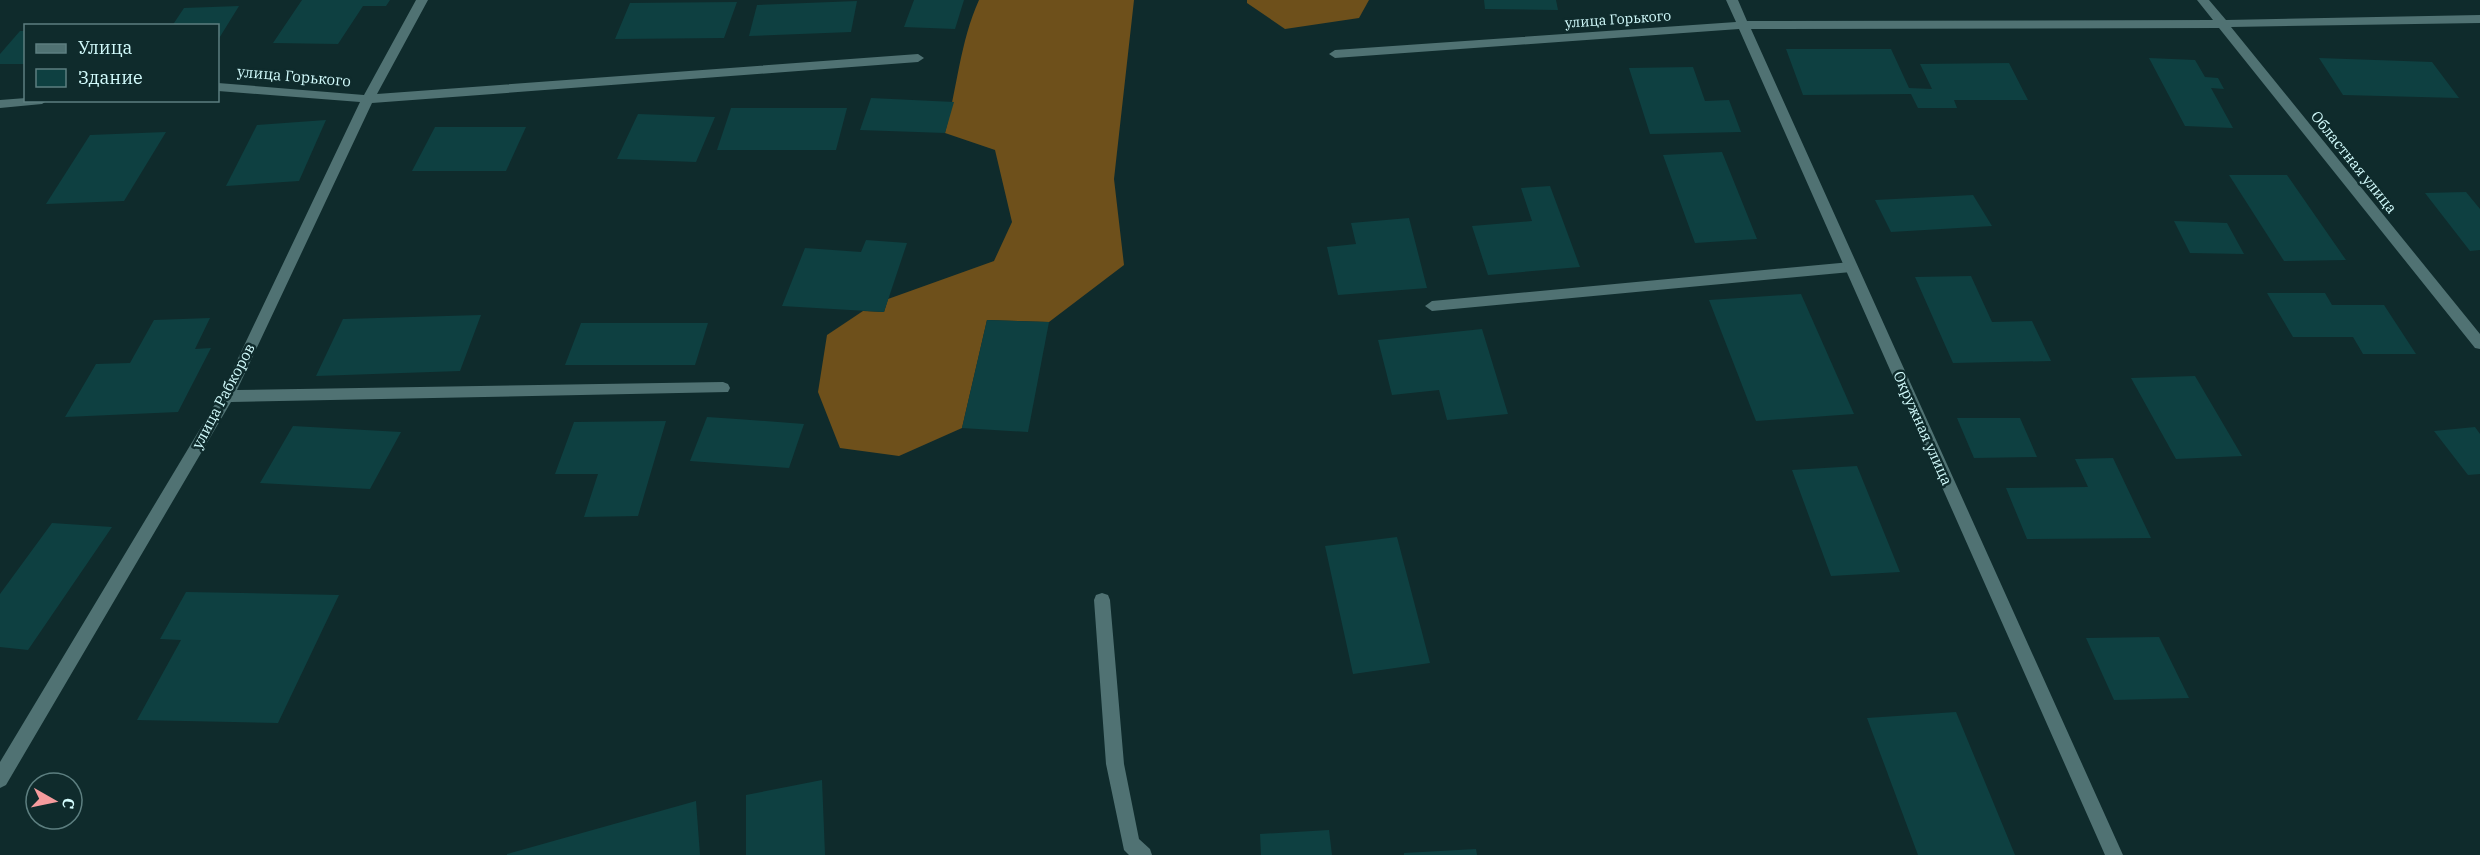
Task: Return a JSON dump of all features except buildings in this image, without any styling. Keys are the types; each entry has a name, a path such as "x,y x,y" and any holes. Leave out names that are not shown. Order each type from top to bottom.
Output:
{"street":[{"name":"улица Рабкоров","path":"0,779 227,396 368,99 422,0"},
{"name":"Окружная улица","path":"1731,0 2114,855"},
{"name":"Областная улица","path":"2203,0 2480,344"},
{"name":"улица Горького","path":"1335,54 1742,25 2221,24 2480,19"},
{"name":"улица Горького","path":"219,87 368,99 918,58"},
{"path":"0,104 24,102"},
{"path":"1432,306 1851,267"},
{"path":"227,396 723,388"},
{"path":"1102,600 1115,764 1131,844 1143,855"}],"shaded area":[{"path":"979,0 1134,0 1114,179 1124,265 1049,322 987,320 962,428 899,456 840,448 818,392 827,335 863,311 884,312 888,299 994,261 1012,222 995,150 945,133 967,32"},
{"path":"1247,0 1369,0 1359,18 1285,29 1247,3"}]}
